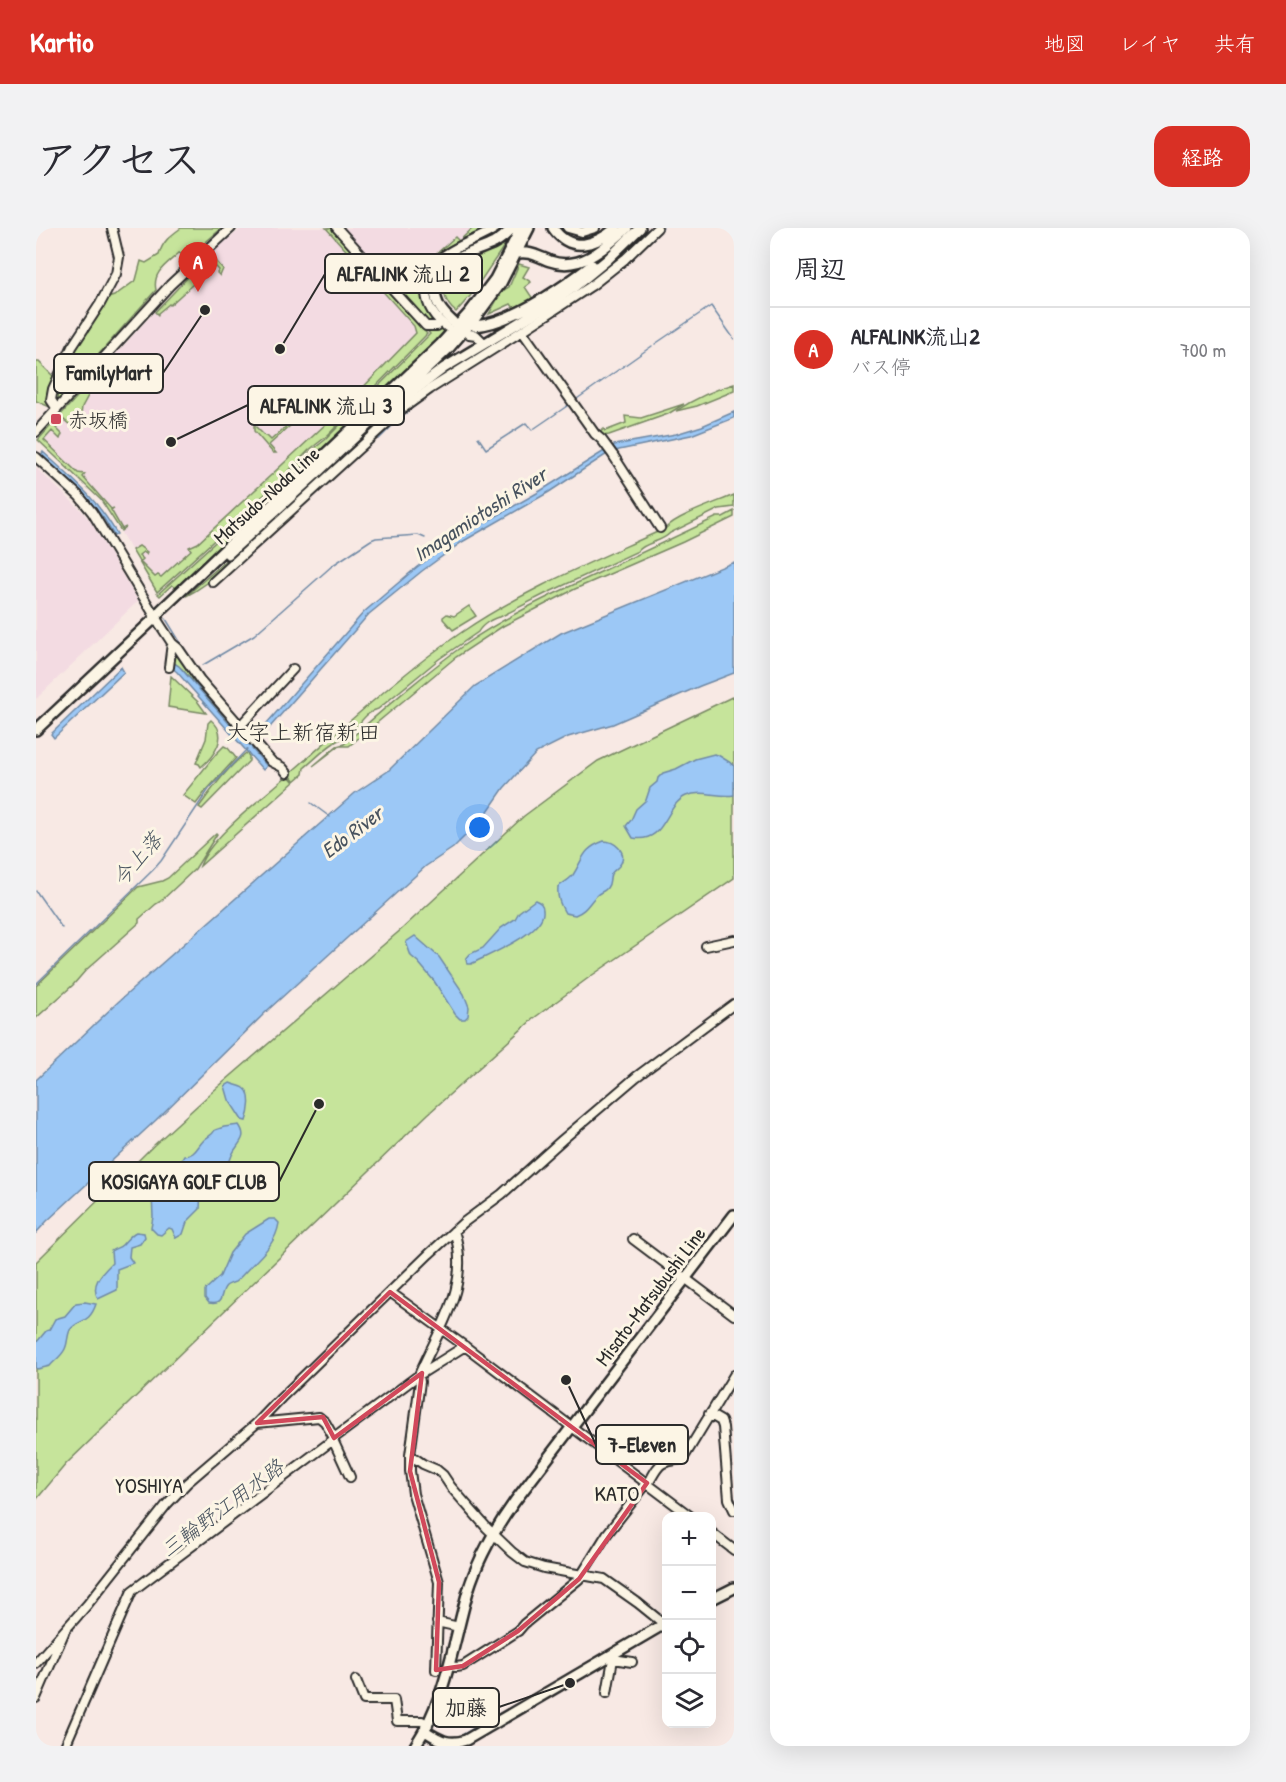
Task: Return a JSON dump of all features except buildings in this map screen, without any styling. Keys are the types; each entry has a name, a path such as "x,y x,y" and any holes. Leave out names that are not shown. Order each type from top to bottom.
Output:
{"main road":[{"path":"447,324 435,298 435,283 442,270 456,259 499,240 512,228"},
{"name":"Matsudo-Noda Line","path":"156,617 161,609 441,344 470,312 495,279 522,228"},
{"name":"Matsudo-Noda Line","path":"36,730 156,617 317,473 448,349 493,295 518,253 529,228"},
{"path":"553,228 567,241 581,245 596,242 616,228"},
{"path":"505,261 511,255 518,253 534,254 560,263 579,262 597,253 627,228"},
{"path":"472,330 501,320 537,301 587,269 635,228"},
{"path":"317,473 350,449 398,404 427,381 558,298 607,260 640,228"},
{"name":"Misato-Matsubushi Line","path":"415,1746 427,1728 442,1691 472,1579 494,1533 515,1501 734,1215"},
{"path":"716,1597 734,1588"},
{"path":"427,1728 446,1744 466,1740 612,1657 662,1625"}],"street":[{"path":"57,410 51,400 53,389 72,347 116,274 119,257 112,228"},
{"path":"36,432 170,285 231,228"},
{"path":"336,228 422,322 431,327 447,324"},
{"path":"447,324 432,313 427,296 428,277 433,267 448,252 496,228"},
{"path":"568,228 582,232 595,228"},
{"path":"213,582 402,409 485,347 524,334 605,276 657,228"},
{"path":"472,330 485,347"},
{"path":"524,334 595,434 607,446 660,528"},
{"path":"36,457 79,496 92,512 172,643 200,680 242,724 273,763 282,767 287,773"},
{"path":"169,663 172,643"},
{"path":"242,724 292,669"},
{"path":"706,946 734,940"},
{"path":"36,1663 187,1482 233,1446 454,1231 502,1194 636,1077 734,1004"},
{"path":"454,1231 459,1250 457,1291 442,1330 419,1375 410,1455 413,1494 439,1582 435,1670 463,1666 518,1631 581,1575 607,1534 660,1464 683,1459 734,1375"},
{"path":"633,1239 734,1315"},
{"path":"390,1292 685,1512"},
{"path":"65,1746 132,1591 419,1375 465,1346"},
{"path":"709,1414 721,1421 723,1426 729,1499 734,1510"},
{"path":"257,1423 319,1418 325,1422 350,1477"},
{"path":"410,1455 443,1475 458,1496 487,1528 525,1562 604,1579 662,1621"},
{"path":"716,1537 734,1550"},
{"path":"437,1622 459,1627"},
{"path":"36,1698 66,1629"},
{"path":"607,1693 612,1657 632,1662"},
{"path":"356,1680 364,1700 394,1700 397,1721 422,1721 427,1728"}],"highlighted area":[{"path":"390,1292 647,1483 579,1579 518,1631 463,1666 436,1670 439,1582 410,1471 422,1373 334,1438 323,1417 257,1423"}],"shaded area":[{"path":"242,228 332,228 427,334 327,436 309,450 275,485 157,592 101,500 38,440 187,276"},
{"path":"340,228 487,228 445,249 426,271 400,294"},
{"path":"36,468 90,521 138,601 36,699"}],"green space":[{"path":"181,228 222,228 188,257 179,253 165,265 156,278 156,290 58,400 54,398 76,345 108,298 136,280 141,261 146,263 159,255 162,246"},
{"path":"326,228 332,228 427,334 327,436 309,450 275,485 157,592 132,550 139,546 147,552 139,555 143,559 140,562 155,577 158,575 161,577 191,550 189,547 198,543 342,409 416,333 414,326"},
{"path":"340,228 400,292 426,268 424,265 455,237 459,241 437,256 430,264 423,282 424,302 433,322 432,325 428,324"},
{"path":"473,228 487,228 482,231 459,241"},
{"path":"504,244 471,295 456,312 444,294 446,278 452,270 461,265 459,260"},
{"path":"210,254 223,269 220,276 217,273 219,270 214,265 158,315 155,312"},
{"path":"519,264 529,267 523,277 531,282 525,287 533,299 514,308 511,304 489,314 502,291 509,287"},
{"path":"425,328 445,329 442,335 411,366 176,588 172,585 160,596 158,594 325,440 430,334"},
{"path":"36,362 39,362 54,377 48,396 50,407 36,401"},
{"path":"103,368 107,370 96,381 82,407 81,415 70,425 64,420 56,428 62,434 60,439 52,431 44,440 78,473 85,474 83,477 111,509 114,508 111,510 122,529 126,527 121,531 101,500 38,440"},
{"path":"734,384 734,391 697,406 676,411 704,395"},
{"path":"314,396 326,403 340,401 328,413 320,405 316,408 313,405 269,445 276,453 273,453 254,431 254,425 271,440 314,401 311,398"},
{"path":"684,404 668,414 609,435 602,436 599,433 604,429 605,431 626,423 625,416 641,418"},
{"path":"332,467 334,469 210,581 186,596"},
{"path":"734,495 734,507 719,509 638,551 487,622 478,632 439,659 369,714 350,733 330,746 304,768 303,774 295,781 289,774 417,665 486,616 562,576 666,528 688,514"},
{"path":"734,511 734,517 575,589 503,626 456,657 349,746 339,746 313,766 337,746 344,744 433,668 486,631 556,593"},
{"path":"469,606 476,616 453,630 443,619 447,614 454,616"},
{"path":"173,654 178,654 250,742 249,744 182,669 171,661"},
{"path":"171,676 198,702 206,713 168,707"},
{"path":"734,696 734,878 534,1018 428,1114 66,1464 36,1500 36,1262 153,1146 211,1093 403,928 524,816 598,761"},
{"path":"211,720 217,726 220,739 211,757 201,767 196,763 206,739 208,723"},
{"path":"224,746 236,758 196,804 183,795"},
{"path":"246,753 249,761 202,809 199,807 226,772"},
{"path":"288,775 294,782 200,866 226,830"},
{"path":"216,833 195,869 139,919 139,923 36,1018 36,986 138,887 168,878"}],"water":[{"path":"734,412 734,418 691,435 607,454 549,492 462,542 369,614 263,735 260,731 364,612 417,567 459,537 537,493 614,445 676,434"},
{"path":"43,452 92,499 117,534 114,536 87,498 41,455"},
{"name":"Edo River","path":"734,562 734,673 613,724 568,737 536,753 504,788 484,817 453,848 426,866 269,1009 36,1233 36,1080 118,1002 355,793 388,771 475,686 561,633"},
{"path":"171,661 179,666 247,744 252,746 267,766 263,770 170,666"},
{"path":"121,667 124,672 54,738 51,734"},
{"path":"714,754 734,765 734,795 698,793 686,796 679,801 664,823 652,835 633,838 626,826 636,809 646,800 650,788 658,778 663,773 695,759"},
{"path":"604,841 615,845 621,851 620,865 611,874 607,888 584,909 575,915 565,913 559,901 558,887 573,875 591,847"},
{"path":"535,900 541,904 543,910 535,926 502,949 467,964 466,959 470,954 483,948 501,928 515,919 519,912"},
{"path":"415,936 439,957 464,994 469,1007 468,1016 465,1019 460,1019 455,1014 434,981 411,956 406,942"},
{"path":"230,1083 244,1088 249,1095 246,1121 242,1120 229,1100 225,1086"},
{"path":"239,1125 243,1134 241,1141 226,1169 211,1187 202,1193 200,1209 187,1222 183,1234 176,1238 172,1229 169,1228 161,1235 157,1234 151,1228 154,1189 175,1177 184,1156 193,1153 215,1130"},
{"path":"269,1219 275,1219 279,1223 275,1237 268,1248 235,1282 226,1286 220,1301 209,1303 205,1298 205,1290 220,1276 230,1253 245,1234"},
{"path":"136,1232 144,1233 145,1237 140,1244 130,1247 129,1257 133,1263 117,1269 117,1290 98,1299 96,1284 112,1263 111,1251 121,1246"},
{"path":"76,1303 96,1304 87,1319 70,1330 62,1354 50,1366 36,1368 36,1343 49,1330 55,1319 65,1316"}],"waterway":[{"path":"631,258 663,228"},
{"path":"526,333 603,282 620,267"},
{"path":"655,344 711,306 734,339"},
{"path":"465,371 522,336"},
{"path":"574,401 652,346"},
{"path":"377,438 379,439 401,417 435,390"},
{"path":"478,437 486,449 526,423 532,430 570,404"},
{"name":"Imagamiotoshi River","path":"203,665 254,635 333,565 371,540 418,535 425,538"},
{"path":"166,619 193,663"},
{"path":"201,674 241,720"},
{"path":"246,726 276,761"},
{"name":"今上落","path":"36,984 153,870 209,789 247,749"},
{"path":"311,803 330,817"},
{"path":"36,891 62,928"},
{"name":"三輪野江用水路","path":"422,1379 464,1352"},
{"name":"三輪野江用水路","path":"340,1438 416,1383"},
{"path":"622,1644 657,1623"},
{"path":"462,1735 576,1670"}],"place":[{"name":"ALFALINK流山2","path":"198,292"},
{"name":"FamilyMart","path":"205,310"},
{"name":"ALFALINK 流山 2","path":"280,349"},
{"name":"赤坂橋","path":"56,419"},
{"name":"ALFALINK 流山 3","path":"171,442"},
{"name":"KOSIGAYA GOLF CLUB","path":"319,1104"},
{"name":"7-Eleven","path":"566,1380"},
{"name":"加藤","path":"570,1683"}],"district":[{"name":"大字上新宿新田","path":"303,732"},
{"name":"YOSHIYA","path":"149,1485"},
{"name":"KATO","path":"617,1493"}]}
